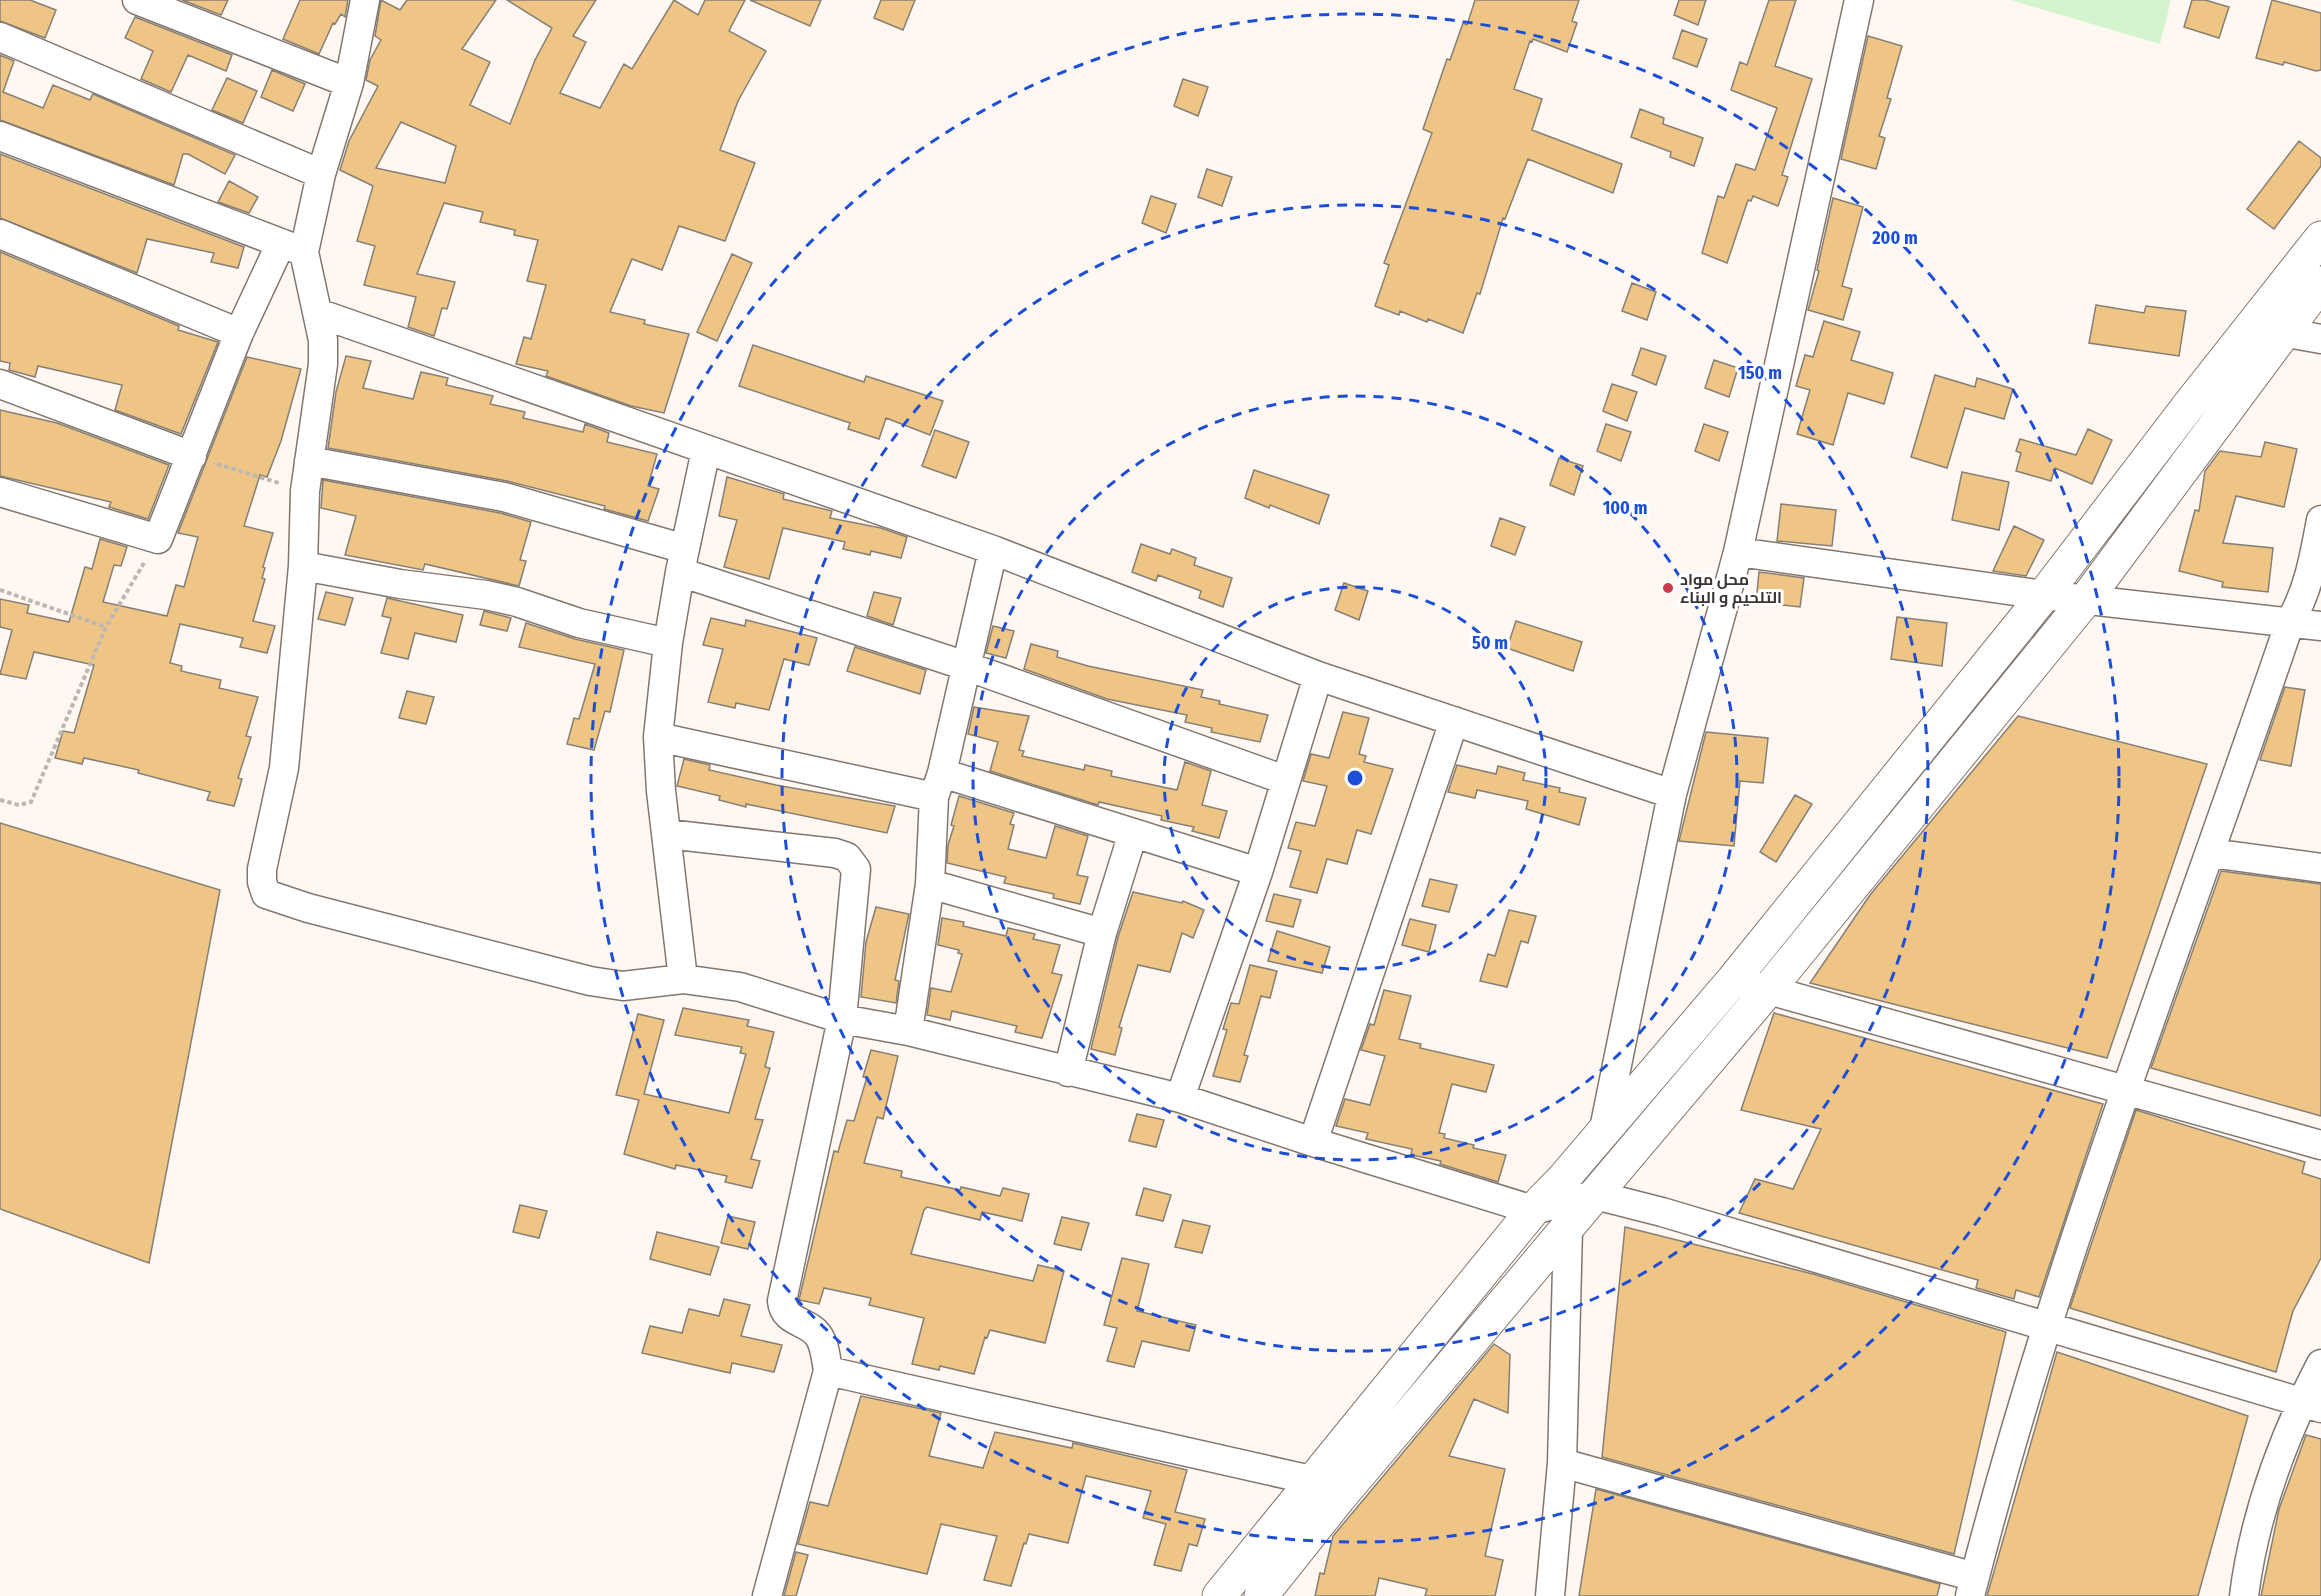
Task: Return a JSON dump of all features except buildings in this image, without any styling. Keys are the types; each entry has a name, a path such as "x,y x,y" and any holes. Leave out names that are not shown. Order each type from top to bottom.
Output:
{"street":[{"path":"137,0 349,83"},
{"path":"0,492 158,539 239,333 292,248 321,174 349,83 365,0"},
{"path":"1604,1129 1672,794 1738,552 1859,0"},
{"path":"0,37 321,174"},
{"path":"0,136 292,248 318,313 323,340 323,364 305,491 303,566 284,768 262,869 262,882 266,894 308,908 590,981 633,986 682,979 740,987 842,1019 908,1031 1180,1098 1533,1210 1595,1195 2047,1324 2311,1405"},
{"path":"0,234 239,333"},
{"path":"1219,1596 1311,1480 1533,1210 1563,1179 1733,980 2044,595 2189,405 2321,238"},
{"path":"1261,1596 1339,1498 1768,990 2087,598 2282,332 2321,283"},
{"path":"318,313 993,550 1318,676 1672,794"},
{"path":"2282,332 2321,339"},
{"path":"0,384 192,456"},
{"path":"682,979 661,791 658,737 668,643 682,561 706,450"},
{"path":"309,461 523,502 966,666 1285,780"},
{"path":"1562,1463 1973,1586 2047,1324 2125,1089 2211,853 2290,622 2302,600 2310,577 2321,520"},
{"path":"908,1031 930,884 938,785 993,550"},
{"path":"1738,552 2044,595 2087,598 2321,626"},
{"path":"303,566 399,584 486,595 517,602 579,623 668,643"},
{"path":"1180,1098 1258,872 1318,676"},
{"path":"1313,1142 1454,720"},
{"path":"658,737 938,785 1133,833 1258,872"},
{"path":"1068,1072 1102,933 1133,833"},
{"path":"667,834 835,853 847,857 854,863 857,878 842,1019 782,1300 789,1316 820,1336 828,1371 767,1596"},
{"path":"2211,853 2321,868"},
{"path":"930,884 1102,933"},
{"path":"1733,980 2321,1144"},
{"path":"1550,1596 1562,1463 1568,1229"},
{"path":"2244,1596 2256,1529 2311,1405 2321,1364"},
{"path":"828,1371 1311,1480"}],"path":[{"path":"192,456 305,491"},
{"path":"0,800 19,805 31,802 106,627 158,539"},
{"path":"0,590 106,627"}],"green space":[{"path":"2010,0 2171,0 2160,44"}],"place":[{"name":"محل مواد التلحيم و البناء","path":"1668,588"}]}
